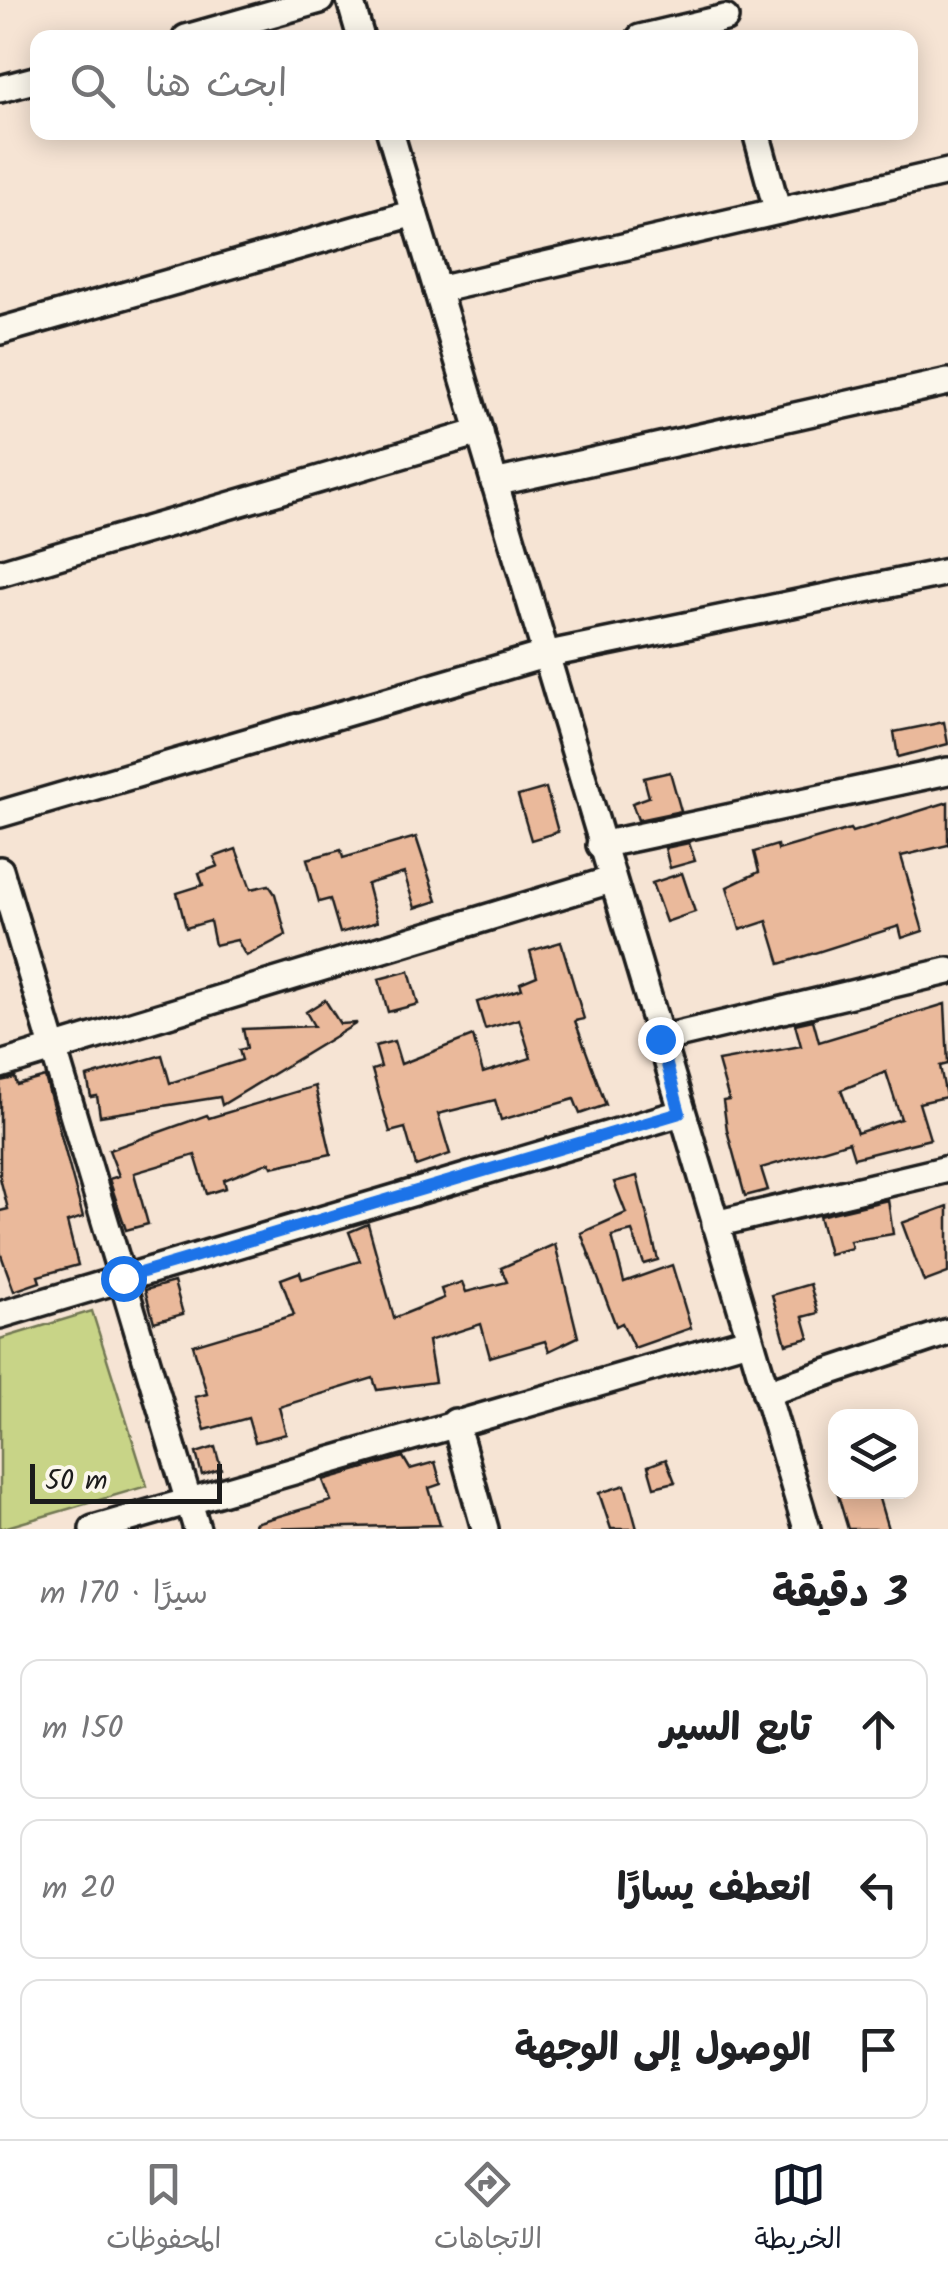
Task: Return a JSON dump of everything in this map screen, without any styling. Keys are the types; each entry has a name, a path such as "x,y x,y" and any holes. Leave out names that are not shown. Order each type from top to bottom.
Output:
{"street":[{"path":"214,30 320,0"},
{"path":"350,0 359,30"},
{"path":"674,30 725,18"},
{"path":"0,89 30,81"},
{"path":"392,140 807,1529"},
{"path":"758,140 777,209"},
{"path":"437,290 948,172"},
{"path":"0,330 414,213"},
{"path":"494,482 948,382"},
{"path":"0,573 480,432"},
{"path":"0,814 544,656 948,572"},
{"path":"600,845 948,771"},
{"path":"0,870 197,1529"},
{"path":"0,1065 611,880"},
{"path":"660,1039 948,971"},
{"path":"0,1315 680,1113"},
{"path":"715,1224 948,1169"},
{"path":"766,1393 948,1332"},
{"path":"93,1529 748,1340"},
{"path":"456,1422 485,1529"}],"green space":[{"path":"92,1311 147,1486 0,1529 0,1339"}],"building":[{"path":"944,722 948,744 898,757 894,732"},
{"path":"670,772 681,811 638,820 632,803 649,797 644,778"},
{"path":"546,788 558,832 531,840 518,796"},
{"path":"948,802 948,845 901,856 923,931 902,938 899,926 780,964 767,921 740,930 727,887 759,872 754,852 777,845 778,850 850,829 852,832"},
{"path":"416,837 437,901 415,908 404,873 367,884 377,922 340,933 330,899 319,902 307,859 341,850 343,858"},
{"path":"689,843 695,861 670,868 665,848"},
{"path":"236,849 251,889 269,885 275,894 286,935 246,956 237,940 215,945 210,921 186,928 177,893 203,885 199,873 218,866 214,857"},
{"path":"682,873 695,912 666,922 652,883"},
{"path":"561,942 584,1019 575,1021 606,1105 580,1114 574,1099 501,1120 495,1100 438,1114 450,1154 416,1166 405,1128 390,1132 372,1070 381,1067 375,1046 394,1041 401,1064 473,1036 483,1073 531,1058 519,1019 485,1029 477,1002 522,989 520,983 537,976 530,951"},
{"path":"409,971 418,1004 388,1012 379,979"},
{"path":"325,1000 340,1024 357,1023 222,1105 220,1097 100,1116 97,1096 91,1097 87,1077 162,1055 170,1083 242,1060 239,1050 247,1048 243,1029 314,1026 306,1012"},
{"path":"945,1004 948,1064 940,1066 946,1097 919,1103 930,1139 854,1158 849,1142 761,1168 768,1190 745,1196 727,1130 723,1101 729,1100 718,1061 801,1046 795,1024 813,1020 819,1042","holes":["886,1072 901,1119 857,1133 841,1090"]},
{"path":"45,1077 83,1217 67,1222 78,1265 38,1276 40,1282 14,1291 0,1252 0,1211 8,1209 0,1178 0,1081 15,1078 17,1085"},
{"path":"315,1086 331,1154 272,1167 270,1162 224,1180 226,1188 207,1194 195,1155 134,1173 148,1224 126,1230 109,1179 119,1176 109,1150 207,1115 209,1118"},
{"path":"637,1176 658,1260 644,1264 632,1231 612,1236 624,1282 672,1265 691,1328 634,1348 622,1323 616,1326 581,1233 626,1213 614,1182"},
{"path":"888,1200 893,1234 850,1241 852,1248 829,1254 819,1216"},
{"path":"948,1206 948,1273 924,1282 902,1223"},
{"path":"368,1224 394,1318 444,1298 441,1289 462,1282 466,1292 507,1282 501,1268 555,1244 578,1337 549,1351 545,1341 490,1357 481,1324 428,1341 435,1382 377,1390 373,1378 279,1407 286,1434 255,1442 248,1418 205,1430 195,1397 207,1394 193,1345 294,1315 281,1279 300,1272 302,1279 360,1261 349,1232"},
{"path":"174,1282 183,1314 154,1322 145,1290"},
{"path":"810,1284 818,1313 803,1317 809,1338 786,1344 772,1295"},
{"path":"215,1447 221,1469 202,1475 196,1453"},
{"path":"403,1457 410,1469 435,1462 441,1484 429,1488 440,1525 256,1529 255,1523 331,1501 323,1480"},
{"path":"666,1459 675,1482 654,1487 648,1466"},
{"path":"625,1485 637,1529 611,1529 599,1493"},
{"path":"839,1499 879,1499 888,1529 848,1529"}],"route":[{"path":"123,1278 680,1113 660,1039"}]}
